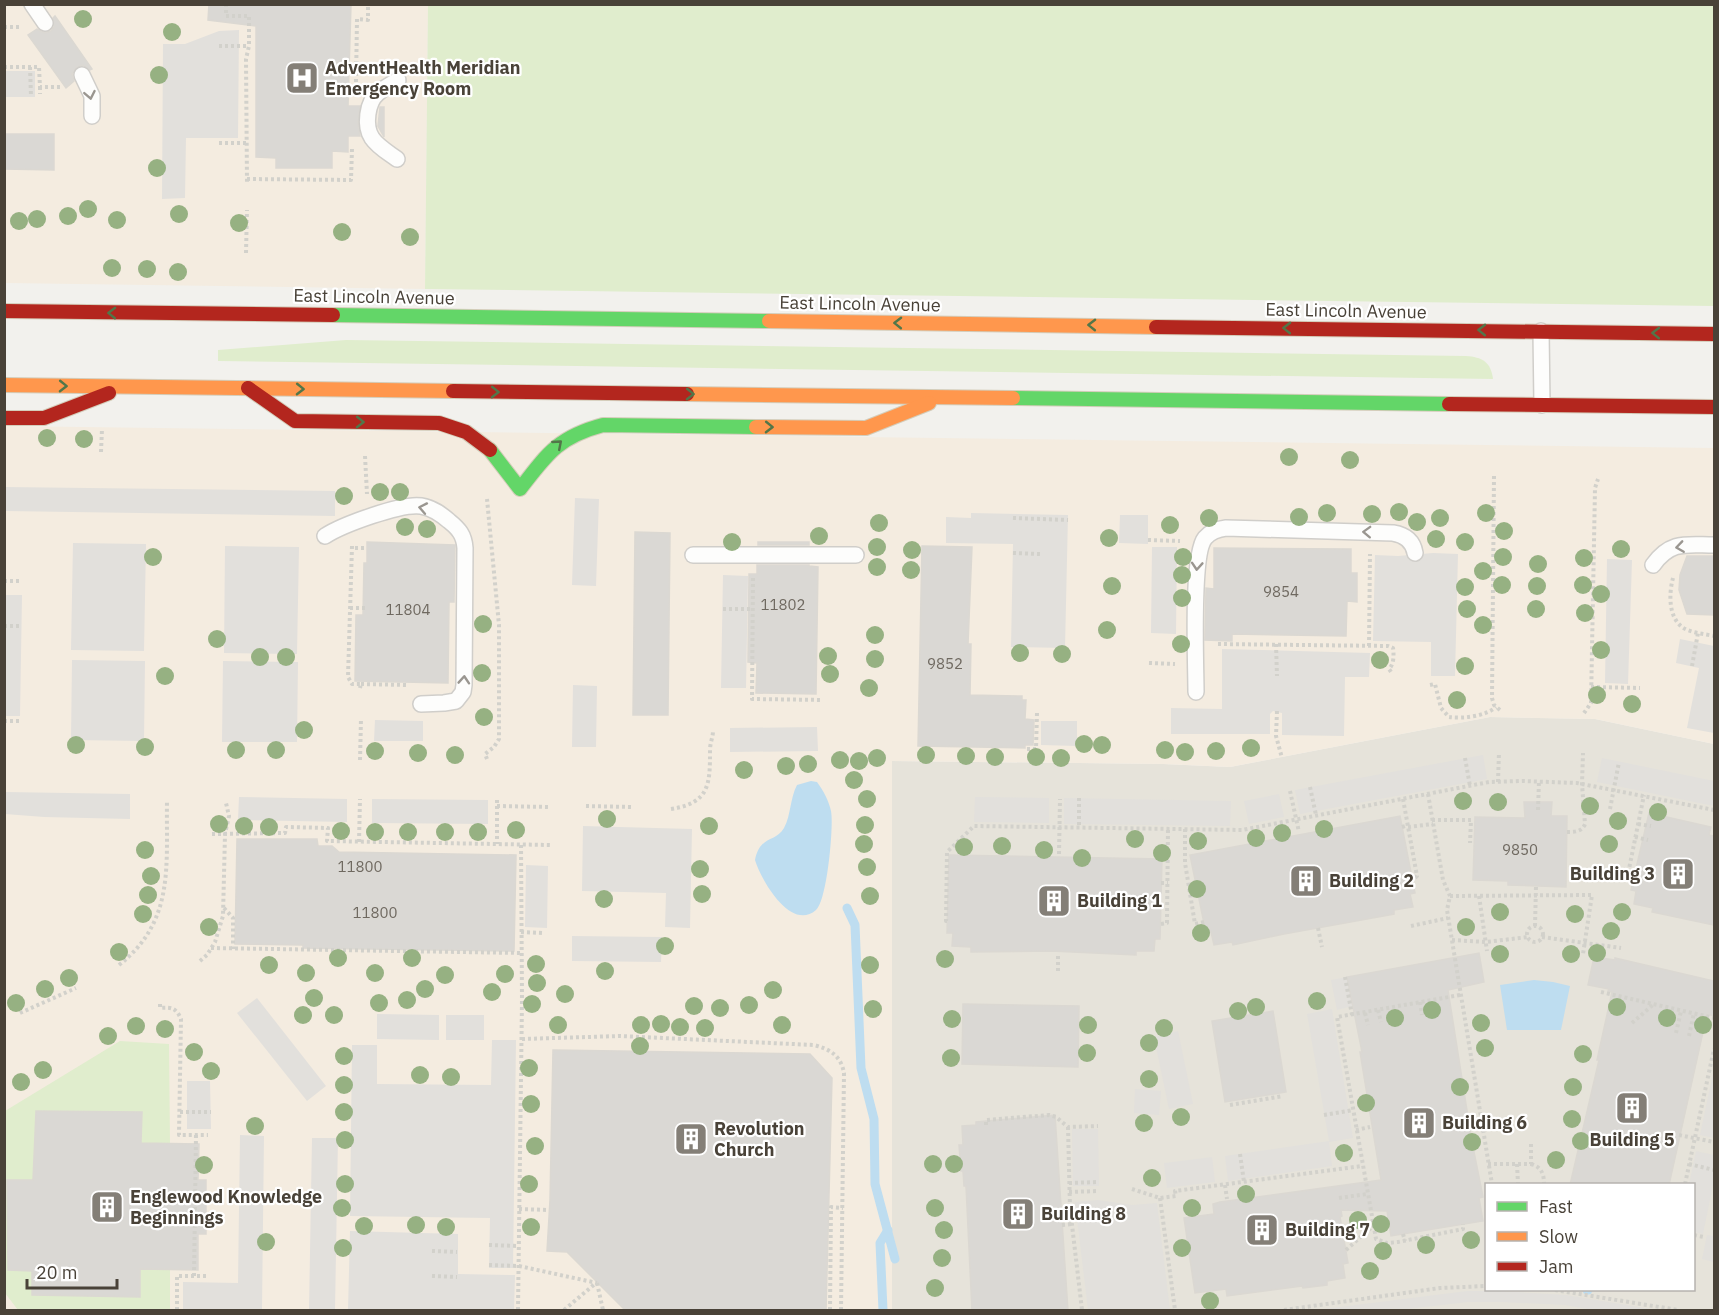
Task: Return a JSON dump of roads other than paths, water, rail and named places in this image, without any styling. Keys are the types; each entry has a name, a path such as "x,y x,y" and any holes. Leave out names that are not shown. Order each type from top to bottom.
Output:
{"main road":[{"name":"East Lincoln Avenue","path":"4,311 1714,334"},
{"path":"4,385 1714,407"},
{"path":"4,418 44,418 128,387"},
{"path":"249,388 295,421 439,423 456,427 472,435 491,450 520,489 557,444 567,436 603,424 866,428 943,398"}],"lane":[{"path":"32,4 45,23"},
{"path":"82,75 90,89 92,116"},
{"path":"397,159 372,139 368,129 368,119 369,109 375,96 398,80"},
{"path":"1541,331 1542,405"},
{"path":"325,536 344,525 407,506 418,505 440,513 464,538 463,692 456,700 421,704"},
{"path":"1196,692 1196,563 1203,541 1210,534 1226,528 1393,533 1406,537 1413,545 1415,553"},
{"path":"1653,564 1665,552 1677,545 1714,545"},
{"path":"693,555 856,555"}],"water":[{"path":"811,781 817,782 824,792 832,819 829,862 823,893 816,910 806,915 787,909 778,901 755,860 760,847 784,828 797,785"},
{"path":"1534,980 1570,986 1561,1030 1507,1030 1500,985"}],"waterway":[{"path":"847,908 855,925 861,1068 874,1119 875,1184 895,1259"},
{"path":"883,1310 880,1243 888,1230"}],"place":[{"name":"AdventHealth Meridian Emergency Room","path":"302,78"},
{"name":"Building 3","path":"1678,874"},
{"name":"Building 2","path":"1306,881"},
{"name":"Building 1","path":"1054,901"},
{"name":"Building 5","path":"1632,1108"},
{"name":"Building 6","path":"1419,1123"},
{"name":"Revolution Church","path":"691,1139"},
{"name":"Englewood Knowledge Beginnings","path":"107,1207"},
{"name":"Building 8","path":"1018,1214"},
{"name":"Building 7","path":"1262,1230"}]}
